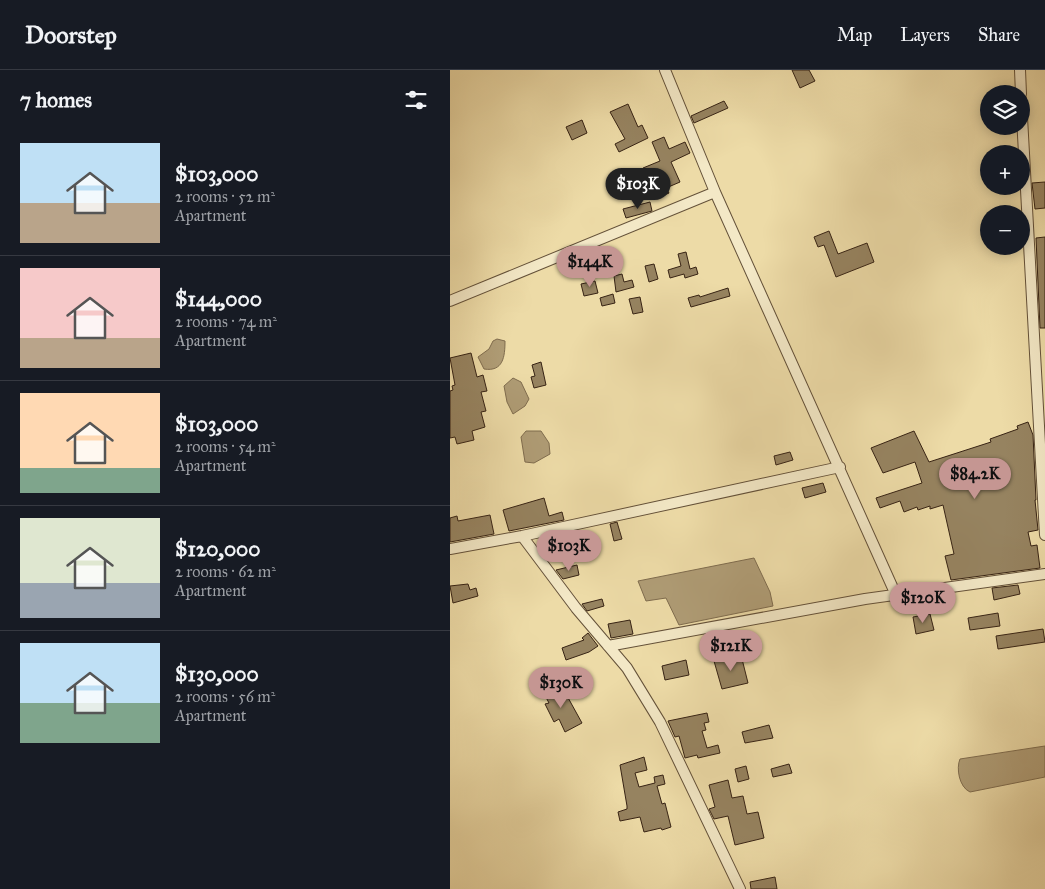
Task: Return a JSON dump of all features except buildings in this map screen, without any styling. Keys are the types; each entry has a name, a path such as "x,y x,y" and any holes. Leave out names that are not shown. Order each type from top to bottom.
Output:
{"street":[{"path":"665,70 715,192 896,595"},
{"path":"1020,70 1021,85"},
{"path":"1023,135 1045,535"},
{"path":"450,302 715,192"},
{"path":"450,549 522,536 840,467"},
{"path":"522,536 576,608 627,668 660,722 740,889"},
{"path":"608,646 896,595 1045,574"}],"shaded area":[{"path":"497,339 505,341 502,362 495,368 484,369 478,357 489,349 493,341"},
{"path":"513,378 521,382 529,399 525,406 513,414 507,402 504,386"},
{"path":"526,431 541,431 549,443 550,454 534,463 525,462 521,437"},
{"path":"754,558 770,592 773,606 679,625 666,598 646,601 638,581"},
{"path":"1045,746 1045,777 970,792 966,790 961,782 959,772 960,759"}]}
